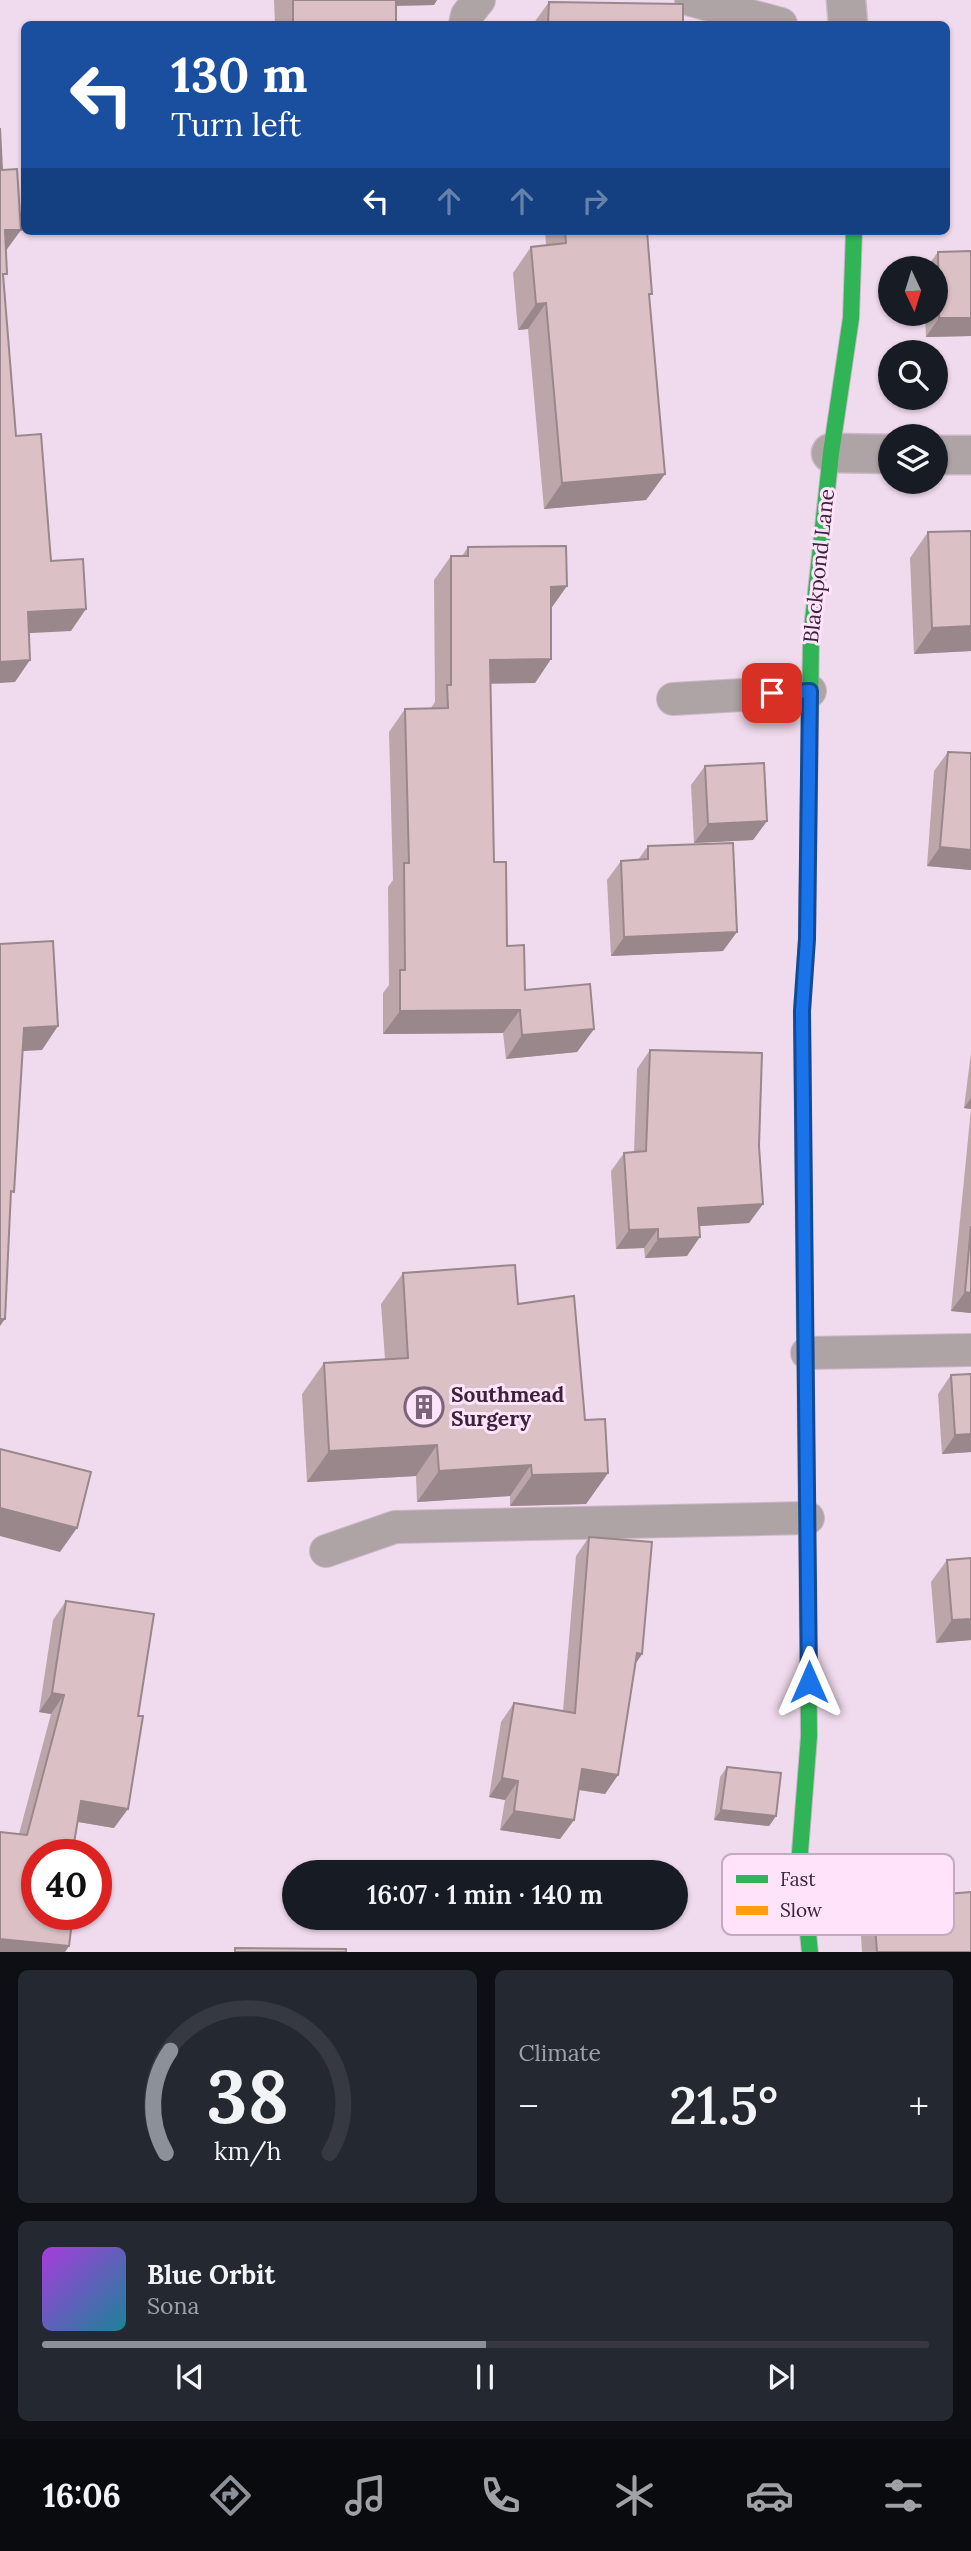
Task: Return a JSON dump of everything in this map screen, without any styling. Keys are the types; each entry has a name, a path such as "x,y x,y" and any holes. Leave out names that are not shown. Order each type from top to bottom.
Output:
{"street":[{"path":"846,0 848,21"},
{"name":"Blackpond Lane","path":"800,1854 809,1736 802,1011 807,939 811,638 831,453 851,317 853,235"},
{"path":"831,453 878,454"},
{"path":"948,455 971,455"}],"lane":[{"path":"466,21 479,0"},
{"path":"691,0 770,21"},
{"path":"673,699 810,691"},
{"path":"807,1353 971,1350"},
{"path":"326,1551 395,1527 808,1518"}],"building":[{"path":"293,0 396,0 396,21 293,21"},
{"path":"549,2 683,4 683,21 548,21"},
{"path":"0,128 2,170 17,169 21,230 5,230 7,274 3,274 16,436 41,434 51,561 83,559 86,609 28,612 30,660 0,662"},
{"path":"565,235 647,235 652,294 649,294 665,474 562,483 546,303 536,304 531,247 566,243"},
{"path":"971,251 971,318 948,318 948,256 938,256 938,252"},
{"path":"971,531 971,626 932,628 928,532"},
{"path":"566,546 567,586 551,587 551,659 490,660 494,862 506,862 507,946 524,945 525,990 590,984 594,1029 522,1035 520,1010 400,1011 400,970 405,970 404,863 409,863 405,709 448,708 447,685 451,685 451,556 468,556 468,547"},
{"path":"948,752 971,753 971,850 940,847"},
{"path":"764,763 767,821 708,824 705,766"},
{"path":"733,843 737,932 624,937 621,861 648,859 648,846"},
{"path":"53,941 58,1026 24,1028 14,1192 11,1191 5,1319 0,1319 0,944"},
{"path":"650,1050 762,1053 759,1146 763,1204 698,1208 700,1237 658,1239 658,1229 629,1230 624,1153 646,1151"},
{"path":"971,1226 971,1293 965,1292"},
{"name":"Southmead Surgery","path":"515,1265 518,1304 574,1296 585,1420 605,1419 608,1473 532,1475 531,1465 439,1471 437,1445 329,1451 324,1363 408,1358 403,1273"},
{"path":"971,1374 971,1434 955,1435 951,1375"},
{"path":"0,1449 91,1472 77,1528 0,1508"},
{"path":"589,1537 652,1542 642,1654 637,1653 618,1775 582,1769 574,1820 514,1811 518,1781 502,1778 514,1703 575,1713"},
{"path":"971,1558 971,1619 952,1620 947,1560"},
{"path":"66,1601 154,1614 138,1716 143,1716 128,1809 81,1801 75,1839 21,1839 21,1930 71,1930 69,1946 0,1939 0,1832 27,1835 64,1695 52,1693"},
{"path":"727,1767 781,1773 776,1816 721,1810"},
{"path":"971,1892 971,1952 877,1952 876,1935 954,1935 954,1893"},
{"path":"235,1948 346,1949 346,1952 235,1952"}],"traffic: fast":[{"path":"808,862 811,638 831,453 851,318 854,235"},
{"path":"800,1854 809,1736 804,1246"},
{"path":"808,1935 810,1952"}],"traffic: slow":[{"path":"804,1246 802,1011 808,862"}],"place":[{"name":"Southmead Surgery","path":"424,1407"}],"route":[{"path":"772,693 810,691 807,939 802,1011 809,1682"}]}
